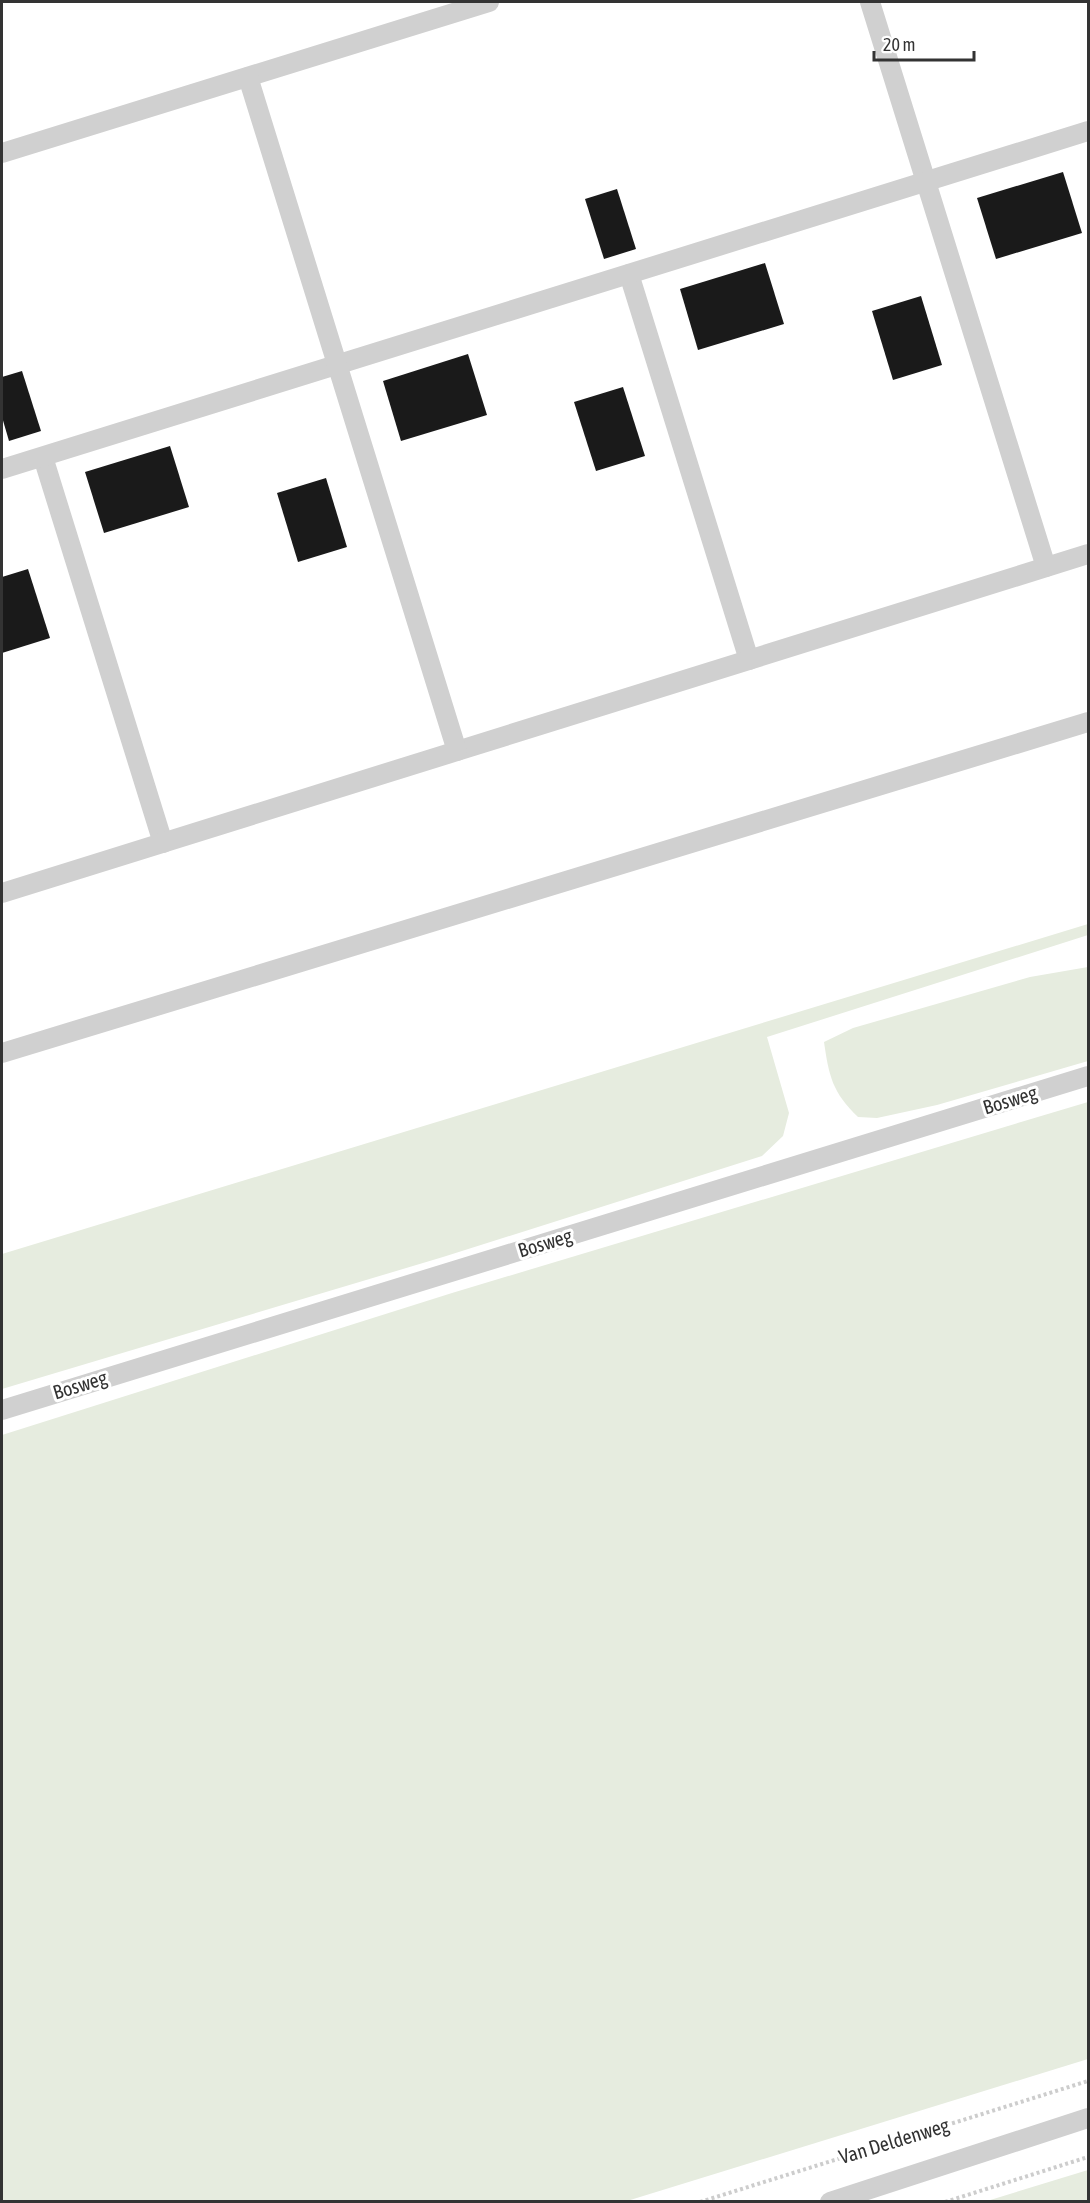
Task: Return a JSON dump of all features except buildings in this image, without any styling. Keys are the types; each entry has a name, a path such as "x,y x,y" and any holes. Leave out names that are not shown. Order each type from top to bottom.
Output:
{"lane":[{"path":"2,153 489,2"},
{"path":"870,2 1046,567"},
{"path":"248,77 457,751"},
{"path":"2,470 1089,131"},
{"path":"630,274 749,660"},
{"path":"42,457 163,843"},
{"path":"2,893 1089,554"},
{"path":"2,1053 1089,722"},
{"name":"Bosweg","path":"2,1410 1089,1076"},
{"name":"Van Deldenweg","path":"830,2202 1089,2118"}],"path":[{"name":"Van Deldenweg","path":"700,2202 1089,2080"},
{"path":"945,2202 1089,2157"}],"shaded area":[{"path":"1088,924 1088,935 767,1037 789,1113 783,1136 762,1156 443,1257 2,1389 2,1254"},
{"path":"1088,967 1088,1061 937,1105 877,1118 858,1117 842,1100 833,1083 824,1042 853,1028 1030,977"},
{"path":"1088,1102 1088,2059 627,2201 2,2201 2,1435 452,1293"},
{"path":"1088,2170 1088,2201 987,2201"}]}
